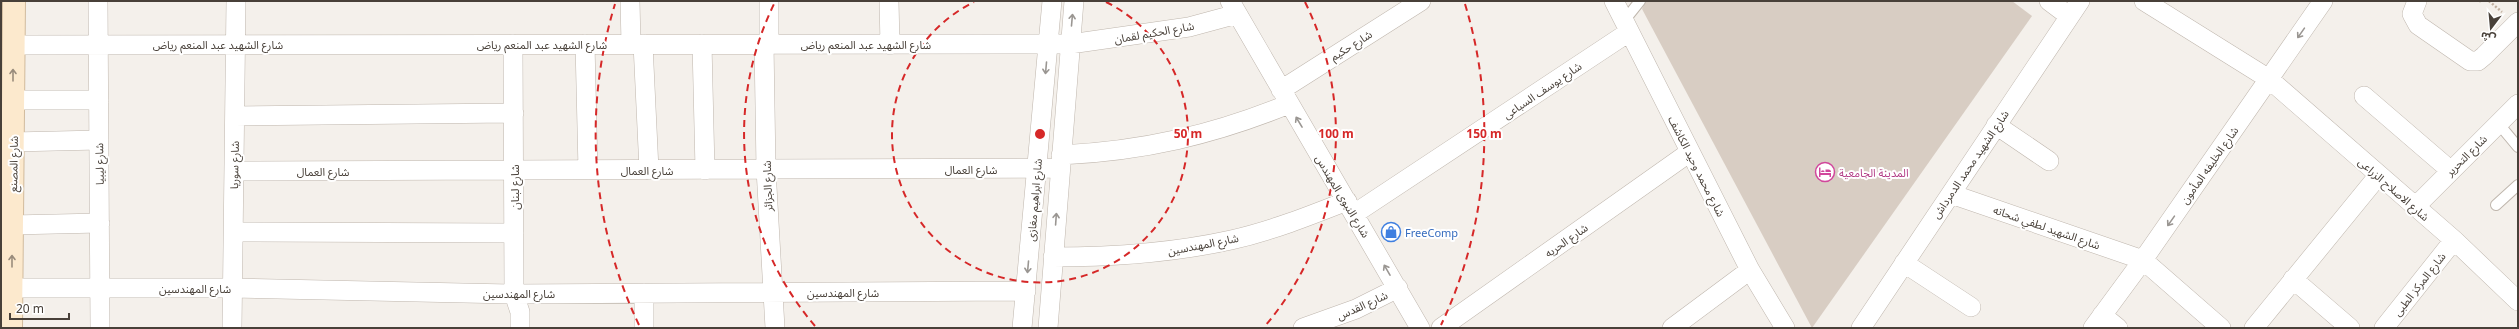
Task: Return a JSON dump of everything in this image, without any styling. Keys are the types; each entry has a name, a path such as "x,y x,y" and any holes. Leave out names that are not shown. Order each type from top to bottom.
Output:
{"main road":[{"name":"شارع المصنع","path":"11,328 14,1"}],"street":[{"name":"شارع ليبيا","path":"98,1 100,328"},
{"name":"شارع سوريا","path":"232,328 236,1"},
{"path":"630,1 637,44 648,170"},
{"name":"شارع الجزائر","path":"769,1 766,44 766,169 775,328"},
{"path":"889,1 890,45"},
{"name":"شارع ابراهيم مغازى","path":"1022,328 1052,1"},
{"name":"شارع ابراهيم مغازى","path":"1048,328 1074,1"},
{"name":"شارع حكيم","path":"1285,97 1421,1"},
{"name":"شارع محمد وحيد الكاشف","path":"1614,1 1750,270 1785,328"},
{"path":"2049,1 2075,8"},
{"name":"شارع الاصلاح الزراعى","path":"2144,1 2269,79 2378,176 2454,240 2518,301"},
{"name":"شارع الخليفه المأمون","path":"2098,321 2144,260 2323,1"},
{"path":"2417,1 2412,14 2418,25 2470,61 2478,61 2518,22"},
{"name":"شارع الحكيم لقمان","path":"1070,44 1189,27 1233,7"},
{"name":"شارع النبوى المهندس","path":"1233,7 1420,328"},
{"name":"شارع الشهيد محمد الدمرداش","path":"1861,328 2075,8"},
{"name":"شارع يوسف السباعى","path":"1351,208 1627,27"},
{"name":"شارع الشهيد عبد المنعم رياض","path":"14,44 1070,44"},
{"name":"شارع لبنان","path":"513,44 514,294 520,312 520,328"},
{"path":"585,44 588,170"},
{"path":"702,44 705,170"},
{"path":"2364,96 2450,170"},
{"name":"شارع العمال","path":"234,171 1037,168 1060,162 1154,146 1244,122 1285,97"},
{"path":"13,100 99,100"},
{"name":"شارع التحرير","path":"2416,207 2450,170 2518,104"},
{"path":"235,116 514,113"},
{"path":"1996,125 2049,161"},
{"path":"13,142 99,140"},
{"name":"شارع الحريه","path":"1441,328 1690,152"},
{"path":"2254,328 2378,176"},
{"name":"شارع الشهيد لطفي شحاته","path":"1950,194 2144,260"},
{"name":"شارع المهندسين","path":"1053,257 1113,257 1173,251 1232,240 1290,223 1351,208"},
{"path":"12,226 100,223"},
{"path":"234,232 514,233"},
{"name":"شارع المركز الطبى","path":"2384,328 2454,240"},
{"path":"2144,260 2221,328"},
{"path":"1904,263 1970,307"},
{"path":"1672,328 1750,270"},
{"path":"2293,279 2350,328"},
{"name":"شارع المهندسين","path":"12,288 233,288 514,294 1026,291"},
{"name":"شارع القدس","path":"1303,328 1356,309 1398,288"},
{"path":"644,293 644,328"},
{"path":"2098,321 2118,328"}],"lane":[{"path":"1627,27 1640,1"},
{"path":"2498,123 2518,147"},
{"path":"2496,205 2518,185"}],"path":[{"path":"2479,1 2484,1"}],"building":[{"name":"المدينة الجامعية","path":"1646,1 2012,1 2032,16 1812,328 1642,9"}],"place":[{"name":"المدينة الجامعية","path":"1825,172"},
{"name":"FreeComp","path":"1391,232"}]}
